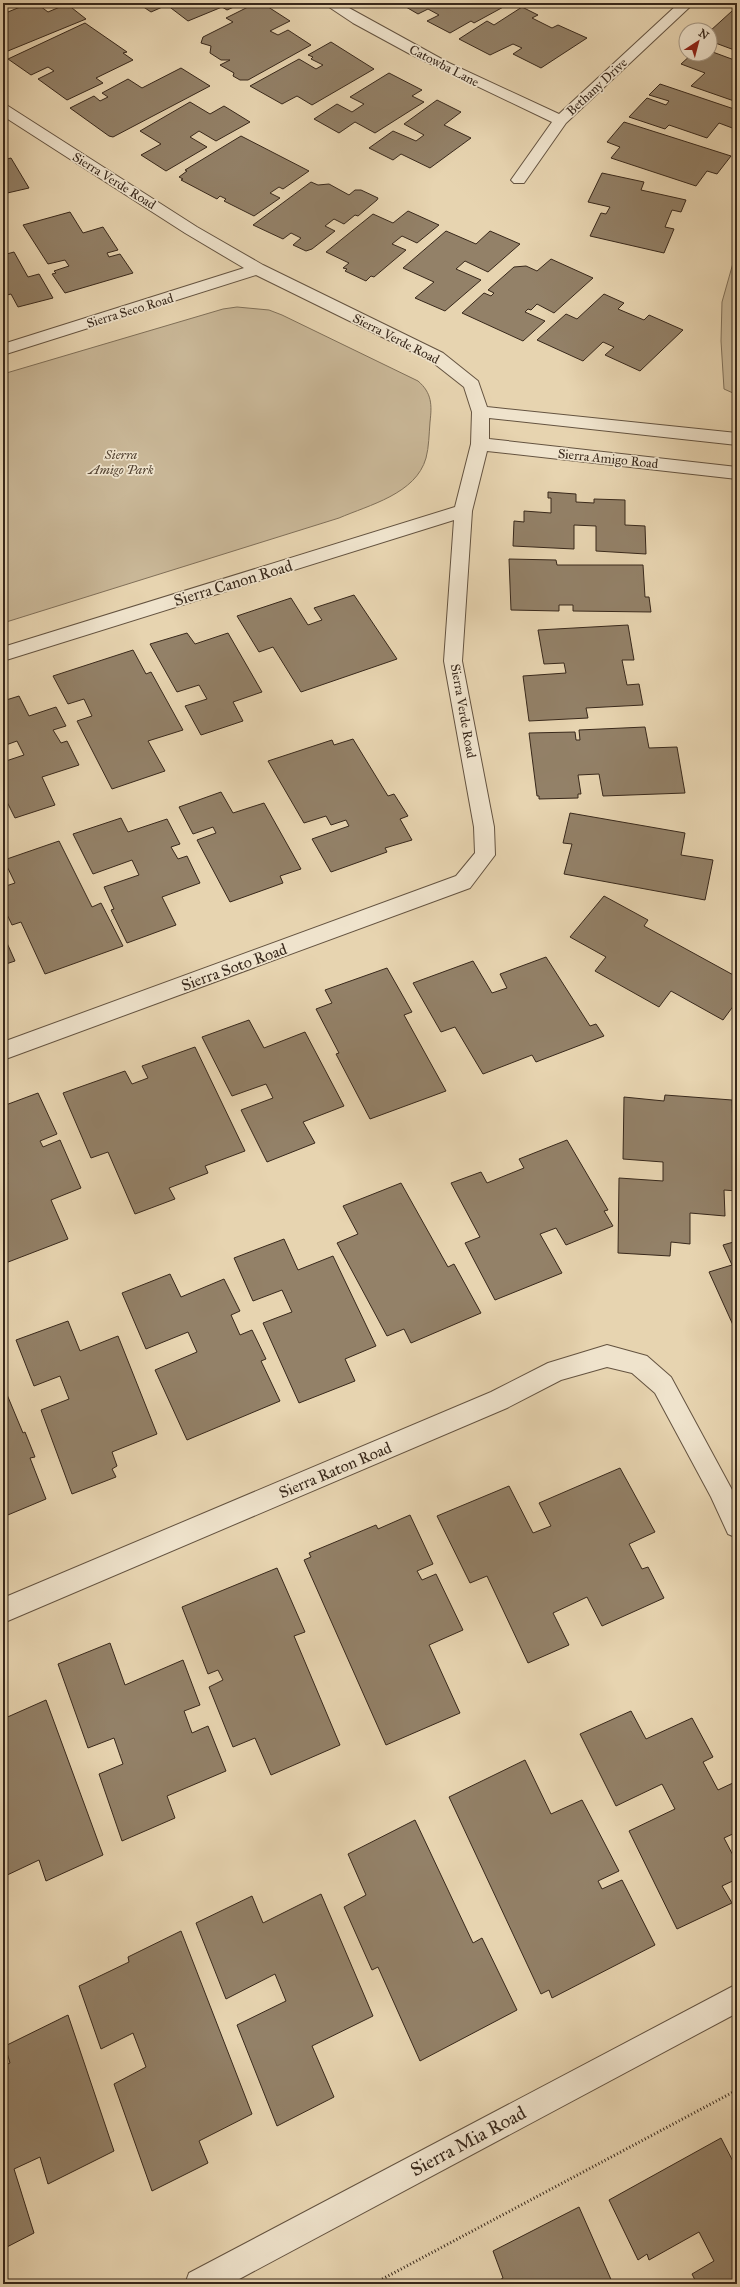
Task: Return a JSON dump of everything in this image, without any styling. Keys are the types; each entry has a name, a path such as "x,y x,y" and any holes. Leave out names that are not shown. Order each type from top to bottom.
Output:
{"street":[{"name":"Catowba Lane","path":"330,3 379,33 480,85 562,120"},
{"name":"Bethany Drive","path":"518,180 562,120 687,3"},
{"name":"Sierra Verde Road","path":"3,109 191,230 256,269 437,357 472,385 480,412 480,444 463,511 453,661 484,827 486,855 463,882"},
{"name":"Sierra Seco Road","path":"3,350 256,269"},
{"path":"480,412 737,439"},
{"name":"Sierra Amigo Road","path":"480,444 737,473"},
{"name":"Sierra Canon Road","path":"3,654 463,511"},
{"name":"Sierra Soto Road","path":"3,1051 364,920 463,882"},
{"name":"Sierra Raton Road","path":"3,1611 499,1400 556,1371 607,1356 639,1364 663,1385 720,1489 737,1526"},
{"name":"Sierra Mia Road","path":"200,2284 737,1998"}],"path":[{"path":"373,2284 737,2090"}],"green space":[{"path":"737,249 737,377 733,393 724,389 721,341 722,302"},
{"name":"Sierra Amigo Park","path":"237,307 269,310 282,315 418,381 426,390 431,405 428,449 421,470 412,481 390,497 339,518 3,623 3,374 223,309"}],"building":[{"path":"3,3 18,3 3,9"},
{"path":"30,3 36,3 48,12 67,4 86,19 3,53 3,14"},
{"path":"243,3 227,10 222,7 188,21 167,5 151,12 139,4"},
{"path":"256,3 262,3 290,21 270,31 278,35 288,30 311,45 248,80 240,80 233,76 234,73 220,65 230,60 221,60 210,53 211,46 201,43 203,37 233,22 226,18"},
{"path":"413,3 503,3 507,5 474,23 471,21 450,33 427,21 439,15 428,9 418,14 406,7"},
{"path":"522,7 538,15 532,18 552,28 558,25 587,38 541,68 513,54 522,48 513,44 490,55 459,39 487,21 494,25"},
{"path":"737,10 737,51 718,44 718,24 732,11"},
{"path":"85,23 127,52 123,53 133,60 96,78 103,83 67,100 38,79 54,71 48,67 31,75 8,59"},
{"path":"331,42 374,69 312,105 297,96 282,104 250,86 299,59 316,69 323,65 311,59 313,57 308,55"},
{"path":"718,54 737,61 737,73 735,75 737,75 737,102 691,86 705,73 681,64 683,62 718,62"},
{"path":"181,68 210,86 113,137 109,136 70,108 94,96 100,101 108,97 102,93 128,79 142,88"},
{"path":"389,73 422,90 412,96 424,102 375,133 355,122 339,133 314,119 337,104 352,112 364,104 350,97"},
{"path":"660,84 737,110 737,126 735,129 719,123 707,138 669,125 665,129 629,117 647,98 666,105 669,101 649,95"},
{"path":"437,100 461,112 444,125 471,138 430,168 401,154 393,160 369,148 393,131 416,141 424,135 404,124"},
{"path":"190,102 210,114 224,106 250,122 216,141 199,131 190,137 207,147 166,171 141,155 161,144 140,131"},
{"path":"624,122 731,156 717,174 707,171 696,186 611,158 620,147 607,142"},
{"path":"241,136 309,171 283,189 279,187 270,193 280,198 254,216 224,201 226,199 220,196 217,199 181,180 183,179 179,177 187,171 185,170"},
{"path":"3,151 7,159 11,158 29,188 3,194"},
{"path":"602,173 644,182 641,190 686,200 681,212 672,210 665,227 674,229 664,253 590,236 601,213 606,214 610,207 588,202"},
{"path":"311,182 318,185 329,184 349,195 355,190 361,190 378,198 358,216 355,215 344,224 334,219 325,226 335,231 312,249 306,251 293,245 301,238 291,233 283,239 253,225"},
{"path":"408,211 439,225 417,243 402,236 392,244 406,250 374,277 371,276 366,281 345,271 347,269 343,268 349,263 326,252 373,214 393,223"},
{"path":"70,212 83,233 103,227 118,250 107,253 109,257 120,254 133,273 65,293 52,274 56,273 54,271 69,266 65,260 48,264 23,225"},
{"path":"446,231 476,244 490,231 520,244 488,272 465,261 456,269 481,280 445,311 415,298 434,282 403,268"},
{"path":"14,252 28,277 39,274 53,298 18,307 11,294 3,296 3,255"},
{"path":"551,259 593,278 554,313 537,304 531,310 528,309 525,312 545,321 523,341 462,313 484,293 491,296 494,293 488,290 514,267 526,266 537,271"},
{"path":"604,294 624,303 618,309 644,320 649,315 683,330 640,371 605,355 614,347 603,342 583,361 537,340 566,314 577,319"},
{"path":"548,492 576,494 576,502 594,503 594,499 625,500 625,525 645,526 646,554 596,551 596,526 574,525 574,549 513,546 514,521 524,522 524,511 551,513 551,498 548,498"},
{"path":"509,559 556,560 557,565 643,565 645,597 649,597 651,612 573,611 573,605 559,605 559,611 511,610"},
{"path":"354,595 397,659 301,692 273,647 259,652 237,616 291,598 308,625 322,620 314,608"},
{"path":"628,625 634,660 622,660 627,685 639,684 643,705 586,708 588,718 529,721 523,676 566,673 564,663 544,664 538,630"},
{"path":"187,633 195,644 228,633 262,692 233,702 243,721 201,735 185,706 207,699 199,685 177,692 150,644"},
{"path":"133,650 146,674 151,672 183,730 148,741 165,771 112,789 77,721 92,716 84,699 68,704 53,676"},
{"path":"19,696 29,716 56,707 66,726 53,730 61,743 67,741 79,765 42,777 55,805 15,818 3,794 3,762 24,755 17,741 3,746 3,701"},
{"path":"645,727 649,748 677,747 685,793 603,796 599,774 578,775 581,794 578,794 578,798 539,799 539,796 537,796 529,733 575,732 576,740 580,740 579,730"},
{"path":"353,739 388,796 394,794 408,816 400,819 412,840 385,848 387,852 331,872 312,839 349,826 346,820 331,825 326,816 304,823 268,761 332,740 334,745"},
{"path":"221,792 233,813 264,803 301,869 280,876 283,883 230,902 197,840 216,833 213,827 193,834 179,807"},
{"path":"570,813 685,833 681,855 713,860 705,900 564,874 572,844 563,843"},
{"path":"121,818 128,832 167,819 180,844 171,847 178,859 187,856 200,883 162,897 176,925 127,943 111,910 114,909 104,887 139,875 132,860 93,874 73,834"},
{"path":"59,841 92,907 101,903 123,946 45,974 21,922 12,925 3,906 3,887 15,883 4,860"},
{"path":"604,896 648,920 644,926 737,977 737,1001 723,1020 671,991 659,1007 595,971 606,957 570,937"},
{"path":"3,934 15,961 3,965"},
{"path":"546,957 590,1026 596,1024 604,1036 536,1062 532,1055 483,1074 455,1027 441,1032 413,983 473,961 492,993 507,988 500,974"},
{"path":"387,968 412,1012 404,1015 446,1091 370,1119 336,1054 339,1053 316,1009 332,1003 325,990"},
{"path":"249,1020 264,1048 305,1032 344,1106 303,1122 315,1143 267,1162 241,1110 273,1098 266,1084 232,1096 202,1037"},
{"path":"195,1047 245,1151 205,1166 208,1173 169,1188 175,1199 135,1214 108,1152 91,1158 63,1093 125,1071 132,1084 148,1078 142,1066"},
{"path":"38,1093 57,1134 40,1141 43,1147 60,1140 81,1188 51,1200 68,1239 3,1264 3,1166 8,1164 3,1156 3,1106"},
{"path":"665,1095 732,1100 734,1164 737,1164 737,1191 724,1190 725,1216 690,1213 690,1244 671,1242 670,1256 618,1253 619,1178 663,1181 663,1162 623,1159 624,1097 664,1101"},
{"path":"567,1140 608,1210 604,1211 613,1226 566,1245 556,1228 540,1234 562,1273 495,1300 465,1243 480,1237 451,1183 481,1172 487,1183 524,1168 519,1159"},
{"path":"401,1183 448,1267 454,1264 481,1313 411,1343 404,1329 387,1336 337,1243 358,1234 343,1206"},
{"path":"284,1239 298,1270 333,1256 376,1346 345,1359 355,1381 299,1403 263,1323 292,1312 282,1290 253,1301 234,1258"},
{"path":"737,1241 737,1324 733,1325 709,1272 732,1265 723,1245"},
{"path":"170,1274 181,1297 224,1279 240,1311 231,1315 240,1335 252,1330 266,1359 261,1361 280,1401 187,1440 155,1370 197,1352 188,1332 146,1349 122,1293"},
{"path":"68,1321 80,1351 118,1336 157,1434 112,1452 117,1466 112,1469 116,1477 72,1494 41,1410 69,1399 60,1376 34,1386 16,1340"},
{"path":"3,1385 23,1433 25,1432 35,1457 30,1458 46,1499 3,1517"},
{"path":"620,1468 655,1532 629,1544 642,1569 648,1567 664,1598 602,1626 587,1597 553,1613 569,1645 528,1663 487,1576 470,1583 437,1516 509,1486 533,1533 551,1526 539,1503"},
{"path":"410,1515 433,1564 417,1571 422,1580 436,1574 463,1630 429,1645 460,1713 386,1745 304,1560 311,1557 309,1553 376,1525 378,1529"},
{"path":"277,1568 305,1632 294,1636 340,1745 271,1775 255,1738 233,1747 209,1687 223,1680 218,1670 208,1674 182,1607"},
{"path":"110,1643 125,1685 183,1660 200,1705 184,1711 192,1733 208,1726 226,1771 167,1796 175,1818 122,1841 99,1774 123,1764 114,1738 88,1748 58,1664"},
{"path":"46,1700 103,1855 46,1881 39,1860 3,1877 3,1719"},
{"path":"631,1711 646,1739 692,1718 713,1757 703,1762 718,1790 735,1782 737,1785 737,1832 724,1838 737,1863 737,1879 722,1886 732,1903 677,1929 629,1831 675,1809 662,1784 616,1806 580,1734"},
{"path":"525,1760 551,1814 582,1800 619,1871 598,1881 602,1889 622,1880 655,1945 552,1998 549,1990 541,1994 449,1797"},
{"path":"415,1820 473,1943 482,1938 517,2010 420,2061 378,1967 372,1970 344,1907 366,1895 348,1854"},
{"path":"321,1894 373,2016 312,2046 334,2097 277,2126 237,2025 286,2001 275,1974 226,1999 196,1923 252,1896 263,1923"},
{"path":"181,1931 252,2114 199,2141 208,2163 152,2191 114,2084 146,2067 133,2033 101,2049 79,1986 129,1962 128,1957"},
{"path":"68,2015 114,2151 48,2184 40,2157 14,2169 34,2233 3,2249 3,2066 10,2063 5,2046"},
{"path":"721,2138 737,2169 737,2284 697,2284 692,2274 714,2261 699,2232 649,2260 647,2254 638,2260 609,2200"},
{"path":"579,2207 613,2284 493,2284 503,2278 493,2251"}]}
